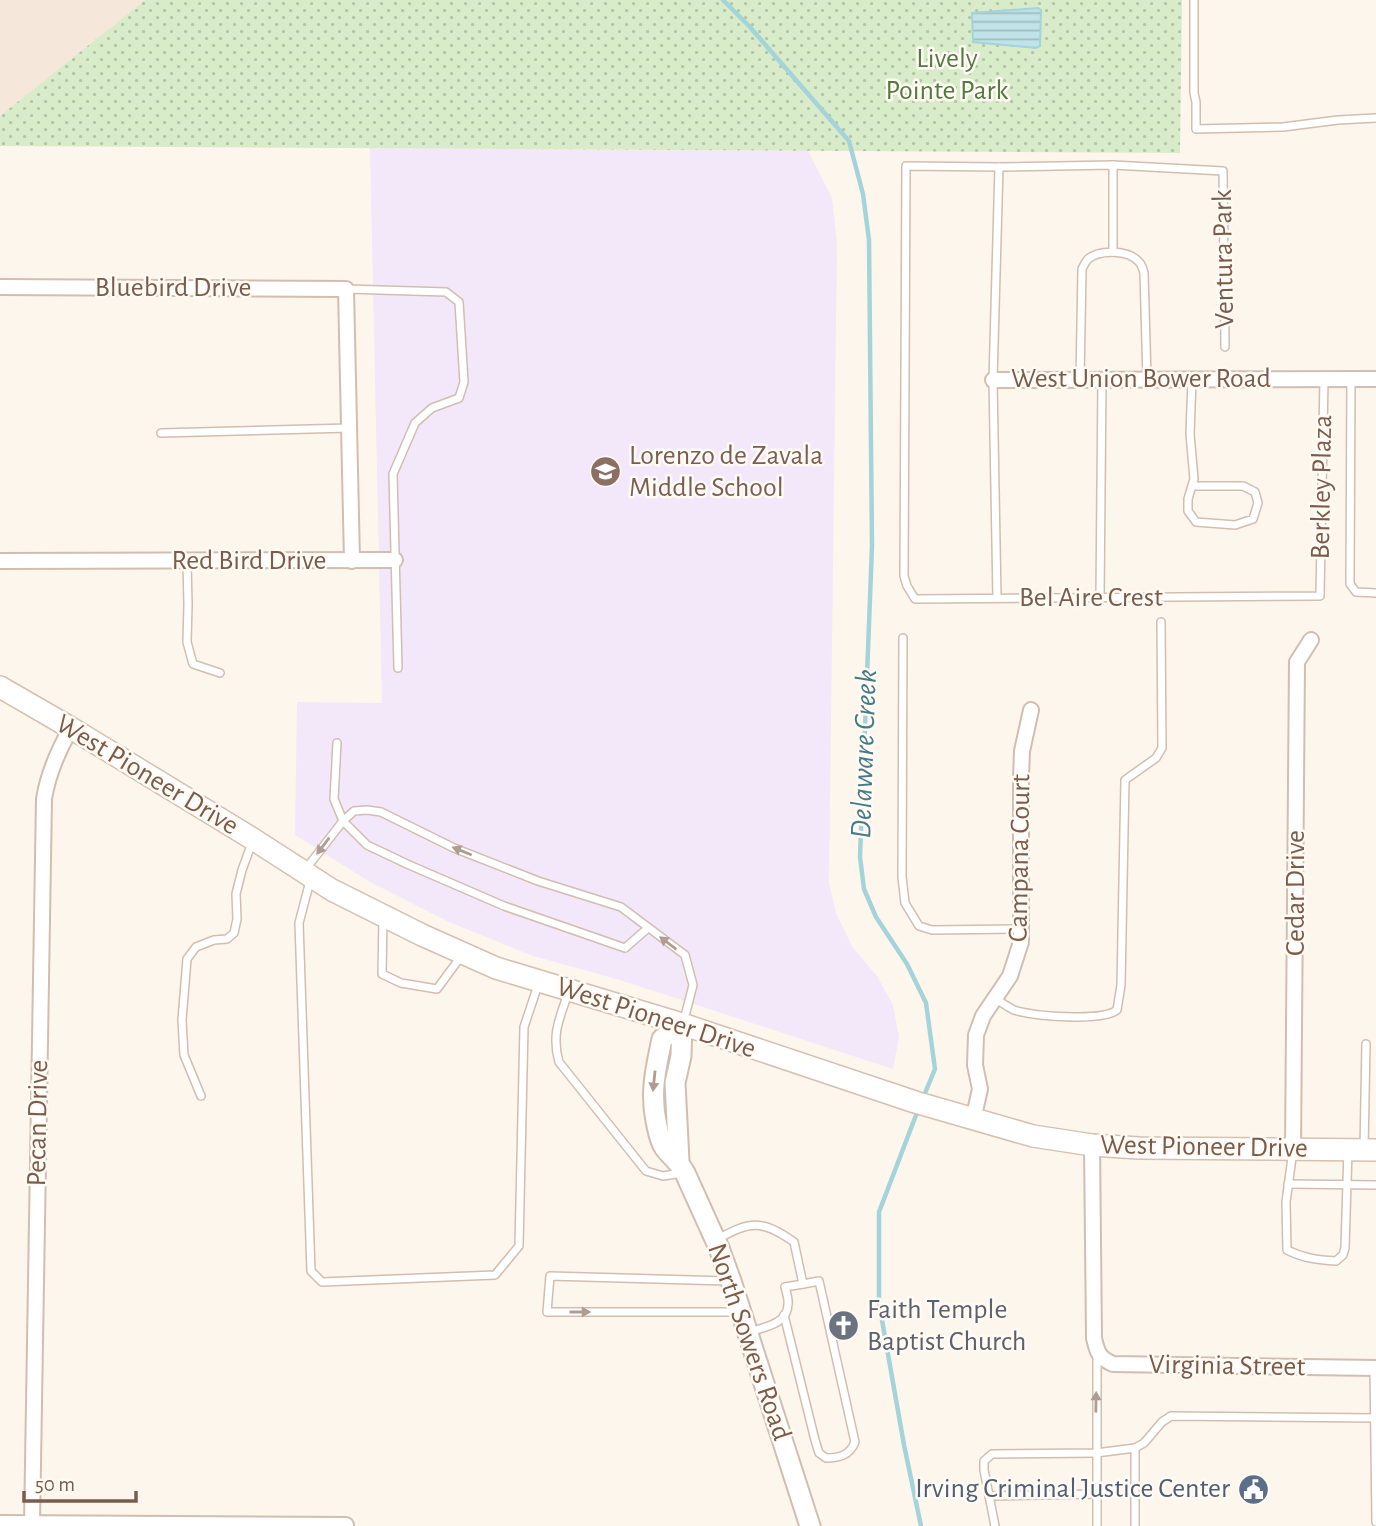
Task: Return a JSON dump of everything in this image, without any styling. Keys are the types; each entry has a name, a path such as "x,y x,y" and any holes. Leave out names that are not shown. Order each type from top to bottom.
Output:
{"main road":[{"name":"West Pioneer Drive","path":"0,687 253,839 332,890 496,968 682,1024 892,1095 1033,1136 1092,1145 1139,1148 1363,1150"}],"street":[{"name":"Bluebird Drive","path":"0,287 346,289"},
{"name":"Red Bird Drive","path":"0,561 352,561 346,289"},
{"name":"West Union Bower Road","path":"993,380 1376,379"},
{"path":"352,561 395,560"},
{"name":"Cedar Drive","path":"1293,1149 1297,662 1311,640"},
{"name":"Campana Court","path":"967,1118 980,1088 975,1065 975,1035 983,1016 1010,976 1021,942 1022,751 1031,710"},
{"name":"Pecan Drive","path":"32,1524 44,799 53,763 71,728"},
{"name":"North Sowers Road","path":"682,1024 681,1056 675,1083 682,1167 716,1240 731,1281 810,1526"},
{"path":"1092,1145 1096,1344"},
{"name":"Virginia Street","path":"1096,1344 1101,1358 1113,1364 1375,1368"},
{"path":"0,1523 345,1525"}],"lane":[{"path":"1194,0 1196,129 1283,127 1376,118"},
{"path":"997,598 915,599 904,576 906,166 1112,165 1112,252"},
{"name":"Ventura Park","path":"1112,165 1223,171 1225,347"},
{"name":"West Union Bower Road","path":"993,380 999,167"},
{"path":"1080,380 1082,269 1087,259 1112,252 1131,256 1140,262 1144,272 1147,379"},
{"path":"346,289 446,292 459,302 464,382 459,398 432,408 415,423 393,474 398,668"},
{"path":"1100,598 1102,379"},
{"path":"1192,379 1194,479 1188,499 1188,511 1196,522 1235,525 1253,519 1258,503 1255,492 1243,486 1192,486"},
{"name":"Berkley Plaza","path":"1320,596 1324,379"},
{"path":"1351,379 1350,584 1356,592 1376,593"},
{"name":"Bel Aire Crest","path":"993,380 997,598 1320,596"},
{"path":"161,433 349,428"},
{"path":"187,561 187,642 193,664 220,673"},
{"path":"995,999 1011,1008 1030,1013 1099,1016 1112,1014 1117,1010 1121,985 1125,780 1156,758 1162,748 1161,622"},
{"path":"903,638 902,877 905,903 919,926 932,930 1021,929"},
{"path":"337,743 334,799 343,821 367,845 504,906 625,948 648,928"},
{"path":"540,981 524,1027 519,1246 495,1275 322,1282 311,1271 299,923 307,875 343,821 354,811 381,812 454,848 538,881 621,907 685,956 694,985 682,1024"},
{"path":"201,1096 184,1055 182,1020 187,959 197,947 214,940 227,939 234,933 237,919 236,894 253,839"},
{"path":"383,914 382,974 401,983 437,989 463,954"},
{"path":"569,990 555,1033 555,1049 559,1062 646,1171 663,1176 682,1167"},
{"path":"1293,1149 1286,1202 1287,1250 1316,1260 1336,1261 1343,1255 1345,1248 1347,1186 1363,1150 1366,1044"},
{"path":"1288,1184 1376,1185 1376,1178"},
{"path":"716,1240 750,1224 782,1233 794,1242 803,1284"},
{"path":"731,1281 550,1276 547,1312 741,1312"},
{"path":"748,1333 778,1323 789,1306 785,1287 819,1281 855,1442 852,1450 844,1455 826,1458 819,1453 784,1315"},
{"path":"1096,1344 1097,1526"},
{"path":"1375,1368 1376,1522"},
{"path":"995,1526 984,1470 984,1461 992,1454 1096,1453 1135,1448 1144,1443 1162,1422 1171,1416 1375,1422"},
{"path":"1135,1448 1135,1526"},
{"path":"989,1496 1097,1494"}],"shaded area":[{"path":"0,0 145,0 0,116"},
{"name":"Lorenzo de Zavala Middle School","path":"370,148 808,151 832,198 837,243 829,882 836,913 853,948 877,976 893,1005 899,1037 893,1069 620,980 530,955 449,922 370,882 295,835 297,702 382,703"}],"green space":[{"name":"Lively Pointe Park","path":"145,0 1182,0 1180,153 0,146 0,116"}],"water":[{"path":"1038,8 1041,10 1040,46 1036,48 973,42 972,13"}],"waterway":[{"name":"Delaware Creek","path":"723,0 849,141 863,194 869,240 872,546 860,857 864,889 876,917 907,964 926,1003 935,1069 923,1098"},
{"name":"Delaware Creek","path":"918,1110 879,1212 879,1303 921,1526"}],"place":[{"name":"Lorenzo de Zavala Middle School","path":"606,472"},
{"name":"Faith Temple Baptist Church","path":"844,1326"},
{"name":"Irving Criminal Justice Center","path":"1253,1489"}]}
